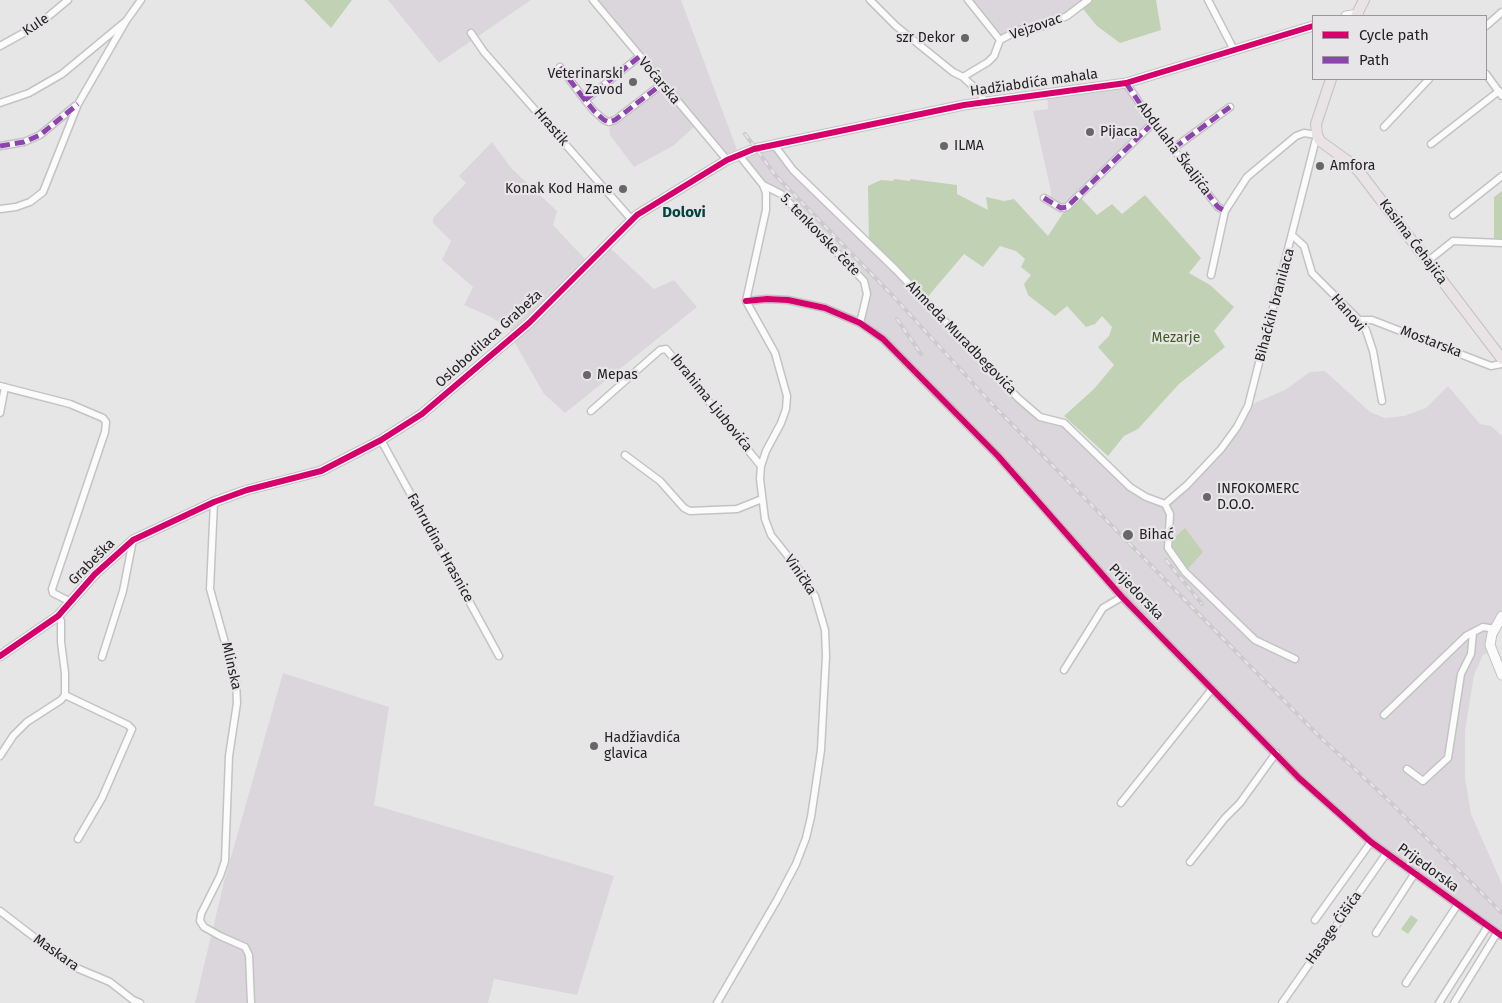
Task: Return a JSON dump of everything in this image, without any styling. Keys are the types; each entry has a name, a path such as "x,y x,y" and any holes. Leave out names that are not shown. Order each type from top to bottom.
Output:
{"main road":[{"path":"1357,15 1364,0"},
{"name":"Bihaćkih branilaca","path":"1317,134 1316,124 1330,80"},
{"name":"Kasima Ćehajića","path":"1317,134 1325,146 1352,164 1361,174 1502,359"}],"street":[{"name":"Kule","path":"0,46 38,25 68,0"},
{"path":"0,209 16,207 30,202 43,192 78,104 126,21 141,0"},
{"name":"Voćarska","path":"593,0 727,160"},
{"path":"870,0 896,26 953,72 963,77 980,93 985,102"},
{"name":"Vejzovac","path":"968,0 1000,40 1019,30 1034,29 1052,23 1067,16 1088,0"},
{"path":"1208,0 1234,50"},
{"path":"1487,25 1502,12"},
{"path":"0,102 30,93 47,84 82,60 126,21"},
{"name":"Hadžiabdića mahala","path":"754,149 985,102 1126,83 1312,26"},
{"name":"Hrastik","path":"471,33 484,52 632,220"},
{"path":"963,77 988,62 999,48 1000,40"},
{"path":"585,100 639,57"},
{"path":"560,67 599,117 609,122 662,84"},
{"path":"1431,144 1500,94 1487,75"},
{"path":"1384,127 1428,80"},
{"name":"Abdulaha Škaljića","path":"1126,83 1153,124 1174,148 1218,207 1225,211"},
{"path":"0,146 24,142 40,135 78,104"},
{"path":"1174,148 1230,107"},
{"path":"1044,198 1061,208 1067,207 1153,124"},
{"path":"1211,275 1225,211 1248,177 1258,166 1296,136 1317,134"},
{"name":"Bihaćkih branilaca","path":"1165,504 1187,485 1221,449 1237,427 1248,406 1293,236 1317,134"},
{"name":"Ahmeda Muradbegovića","path":"775,146 793,170 889,263 1018,398 1040,417 1064,423 1130,487 1146,497 1165,504"},
{"name":"Oslobodilaca Grabeža","path":"214,502 247,490 321,471 381,440 422,414 489,358 577,277 632,220 727,160 754,149"},
{"path":"739,155 763,185 766,193 766,210 746,301"},
{"path":"1453,215 1502,176"},
{"name":"5. tenkovske čete","path":"763,185 781,194 864,281 867,294 860,323"},
{"name":"Hanovi","path":"1293,236 1304,246 1312,273 1359,320 1366,330 1374,351 1382,401"},
{"path":"1428,261 1453,241 1502,243"},
{"name":"Prijedorska","path":"746,301 788,300 839,312 860,323 884,340 998,456 1122,596 1326,803 1386,854 1500,935"},
{"name":"Vinička","path":"717,1003 796,864 811,818 821,750 826,656 822,616 811,588 771,535 765,519 761,466 766,451 781,423 786,409 787,396 775,353 746,301"},
{"name":"Mostarska","path":"1359,320 1372,320 1491,366 1502,364"},
{"name":"Ibrahima Ljubovića","path":"591,411 660,350 666,349 761,466"},
{"path":"0,413 2,387 70,404 103,418 106,422 103,439 52,589 53,592 70,602"},
{"name":"Fahrudina Hrasnice","path":"381,440 499,656"},
{"path":"625,455 660,481 684,508 690,511 737,510 762,498"},
{"name":"Grabeška","path":"0,656 4,651 58,616 112,557 133,540 214,502"},
{"name":"Mlinska","path":"214,502 210,589 238,692 229,756 225,861 220,876 201,914 200,921 204,927 245,947 250,962 251,1003"},
{"path":"1165,504 1170,514 1168,548 1185,572 1255,640 1295,659"},
{"path":"102,657 123,591 133,540"},
{"path":"1064,670 1103,608 1122,596"},
{"path":"0,756 12,736 22,726 61,700 65,694 65,673 60,642 61,621 58,616"},
{"path":"1502,616 1490,638 1490,645 1502,675"},
{"path":"1384,715 1466,636 1483,627 1494,629"},
{"path":"1407,769 1423,781 1448,758 1461,674 1471,654 1473,633"},
{"path":"1121,804 1212,689"},
{"path":"65,694 128,725 132,729 102,798 78,839"},
{"path":"1190,862 1225,818 1240,803 1276,753"},
{"path":"1315,920 1371,842"},
{"name":"Hasage Ćišića","path":"1282,1003 1386,854"},
{"path":"1376,933 1415,873"},
{"path":"0,904 1,912"},
{"path":"1406,983 1458,904"},
{"name":"Maskara","path":"1,912 72,966 110,982 133,1000 140,1003"},
{"path":"1439,1003 1488,926"},
{"path":"1454,1003 1500,935"}],"shaded area":[{"path":"388,0 531,0 439,63"},
{"path":"593,0 681,0 739,155 727,160 696,125 673,146 634,167 610,135 609,122 662,84"},
{"path":"968,0 1088,0 1067,16 1000,40"},
{"path":"1126,83 1153,123 1067,207 1051,203 1051,191 1033,111 1048,109 1047,95"},
{"path":"492,142 512,169 557,211 553,225 586,260 512,331 491,317 464,305 473,287 442,260 451,241 433,223 433,218 466,183 459,176"},
{"path":"775,146 784,160 1040,417 1060,421 1130,487 1165,504 1208,463 1248,406 1285,390 1310,372 1325,371 1370,412 1385,418 1404,416 1426,408 1448,386 1480,424 1491,426 1502,436 1502,616 1492,634 1492,651 1483,655 1474,675 1465,731 1465,777 1471,814 1502,884 1502,936 1415,873 1326,803 1122,597 1048,512 904,358 860,323 867,289 781,194 763,185 739,155"},
{"path":"607,245 654,289 674,280 697,307 565,413 544,394 512,338"},
{"path":"283,673 389,707 374,805 614,876 577,995 494,979 488,1003 195,1003 225,878"}],"green space":[{"path":"304,0 352,0 331,28"},
{"path":"1085,0 1156,0 1161,30 1120,43 1097,26 1079,4"},
{"name":"Mezarje","path":"894,179 910,181 910,179 957,185 957,194 988,210 986,197 1004,201 1014,199 1048,236 1067,207 1079,196 1097,215 1112,204 1122,214 1145,195 1201,258 1189,273 1210,285 1234,307 1214,331 1225,347 1179,384 1138,429 1124,436 1108,456 1064,416 1094,389 1114,365 1098,347 1109,336 1112,327 1102,316 1095,324 1086,327 1067,306 1055,316 1028,295 1024,284 1031,275 1021,267 1025,259 1016,251 1000,246 983,267 964,254 925,300 869,243 868,186 881,180 893,181"},
{"path":"1502,191 1502,244 1494,244 1494,197"},
{"path":"1185,528 1203,552 1185,572 1163,549"},
{"path":"1411,915 1418,920 1408,934 1401,929"}],"railway":[{"path":"745,134 776,176 893,296 992,404 1318,735 1386,798 1502,913"},
{"path":"897,319 921,354"},
{"path":"1166,560 1202,604"}],"marked path":[{"path":"639,57 585,100 594,111 604,120 609,122 615,120 662,84"},
{"path":"560,67 585,100"},
{"path":"1126,83 1153,123 1218,207 1225,211"},
{"path":"0,146 24,142 40,135 78,104"},
{"path":"1174,148 1230,107"},
{"path":"1044,198 1061,208 1067,207 1153,123"}],"cycle path":[{"path":"0,656 58,616 95,574 133,540 214,502 247,490 321,471 381,440 422,414 529,323 637,215 727,160 754,149 964,105 1126,83 1312,26"},
{"path":"746,301 788,300 825,308 860,323 883,339 998,456 1122,597 1299,778 1371,842 1502,936"}],"place":[{"name":"szr Dekor","path":"965,38"},
{"name":"Veterinarski Zavod","path":"633,82"},
{"name":"Pijaca","path":"1090,132"},
{"name":"ILMA","path":"944,146"},
{"name":"Amfora","path":"1320,166"},
{"name":"Konak Kod Hame","path":"623,189"},
{"name":"Mepas","path":"587,375"},
{"name":"INFOKOMERC D.O.O.","path":"1207,497"},
{"name":"Bihać","path":"1128,535"},
{"name":"Hadžiavdića glavica","path":"594,746"}],"district":[{"name":"Dolovi","path":"684,213"}]}
